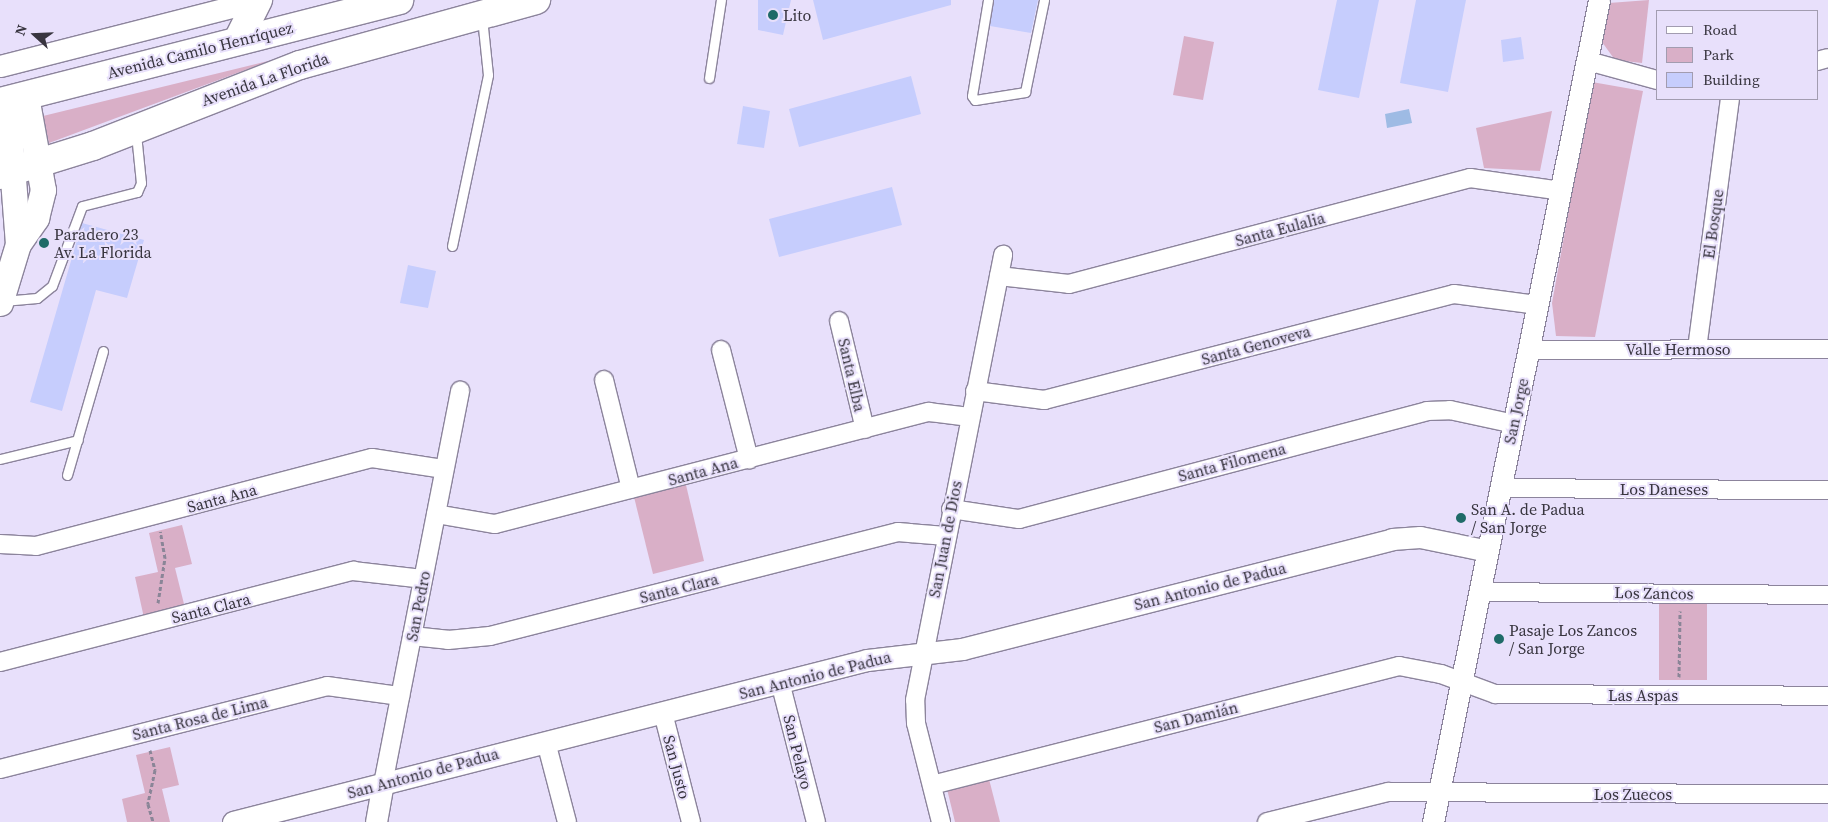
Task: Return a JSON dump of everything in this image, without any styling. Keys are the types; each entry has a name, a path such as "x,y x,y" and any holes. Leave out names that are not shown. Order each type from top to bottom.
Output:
{"main road":[{"path":"238,40 258,0"},
{"name":"Avenida Camilo Henríquez","path":"11,99 399,0"},
{"name":"Avenida La Florida","path":"7,173 39,164 292,68 536,0"},
{"path":"0,302 18,244 36,218 42,196 39,164 11,99"},
{"path":"11,99 7,173 18,244"}],"street":[{"name":"Avenida Camilo Henríquez","path":"0,66 258,0"},
{"name":"San Jorge","path":"1433,822 1599,0"},
{"path":"1588,61 1656,80"},
{"name":"El Bosque","path":"1697,349 1730,100"},
{"name":"Santa Eulalia","path":"999,276 1070,284 1470,178 1561,191"},
{"name":"San Juan de Dios","path":"941,822 914,716 922,653 1003,256"},
{"name":"Santa Genoveva","path":"975,391 1044,400 1454,294 1538,306"},
{"name":"Santa Elba","path":"840,321 865,429"},
{"name":"Valle Hermoso","path":"1529,350 1828,349"},
{"path":"721,350 749,459"},
{"path":"604,380 631,489"},
{"name":"San Pedro","path":"376,822 460,390"},
{"name":"Santa Filomena","path":"951,509 1019,519 1428,411 1450,410 1514,424"},
{"name":"Santa Ana","path":"436,514 495,524 929,412 970,417"},
{"name":"Santa Ana","path":"0,544 36,546 372,458 444,469"},
{"name":"Los Daneses","path":"1501,488 1828,490"},
{"name":"Santa Clara","path":"412,636 448,640 490,636 898,532 946,536"},
{"name":"San Antonio de Padua","path":"233,822 867,660 969,648 1392,539 1420,537 1488,551"},
{"name":"Santa Clara","path":"0,662 361,570 423,579"},
{"name":"Los Zancos","path":"1480,592 1828,595"},
{"name":"San Damián","path":"932,785 1389,667 1416,668 1461,682"},
{"name":"San Pelayo","path":"780,682 816,822"},
{"name":"Las Aspas","path":"1461,682 1495,694 1828,696"},
{"name":"Santa Rosa de Lima","path":"0,769 327,686 400,696"},
{"name":"San Justo","path":"663,712 691,822"},
{"path":"546,742 567,822"},
{"name":"Los Zuecos","path":"1267,822 1381,793 1828,794"}],"lane":[{"path":"709,78 721,0"},
{"path":"988,0 972,96 976,100 1025,92 1044,0"},
{"path":"452,246 488,75 482,14"},
{"path":"0,302 37,298 52,286 82,206 137,192 141,183 136,128"},
{"path":"67,475 103,351"},
{"path":"0,459 78,440"}],"path":[{"path":"157,515 166,558 157,599 164,620"},
{"path":"1679,695 1680,594"},
{"path":"146,732 155,770 148,804 153,822"}],"green space":[{"path":"1649,0 1642,63 1615,60 1602,42 1609,3"},
{"path":"1184,36 1214,42 1203,100 1173,95"},
{"path":"272,60 49,143 43,116"},
{"path":"1592,82 1643,91 1595,337 1556,336 1552,303"},
{"path":"1552,111 1540,171 1484,168 1476,128"},
{"path":"686,485 704,561 653,574 634,497"},
{"path":"182,525 192,564 175,568 185,608 144,618 135,577 158,572 149,533"},
{"path":"1659,601 1707,601 1707,680 1659,680"},
{"path":"170,747 179,785 162,789 170,822 127,822 122,799 145,793 136,755"},
{"path":"989,779 1000,822 955,822 947,789"}],"water":[{"path":"1409,109 1412,123 1387,128 1385,114"}],"building":[{"name":"Lito","path":"758,0 791,0 783,35 758,30"},
{"path":"813,0 951,0 951,5 823,40"},
{"path":"994,0 1038,0 1031,33 990,26"},
{"path":"1337,0 1379,0 1359,98 1318,90"},
{"path":"1416,0 1466,0 1448,92 1400,83"},
{"path":"1521,37 1524,59 1503,62 1501,40"},
{"path":"911,76 921,114 799,147 789,109"},
{"path":"743,106 770,111 764,148 737,144"},
{"path":"892,187 902,225 779,257 769,219"},
{"path":"82,223 144,240 127,298 96,290 62,411 30,402"},
{"path":"408,265 436,271 428,308 400,303"}],"place":[{"name":"Lito","path":"773,15"},
{"name":"Paradero 23 Av. La Florida","path":"44,243"},
{"name":"San A. de Padua / San Jorge","path":"1461,518"},
{"name":"Pasaje Los Zancos / San Jorge","path":"1499,639"}]}
